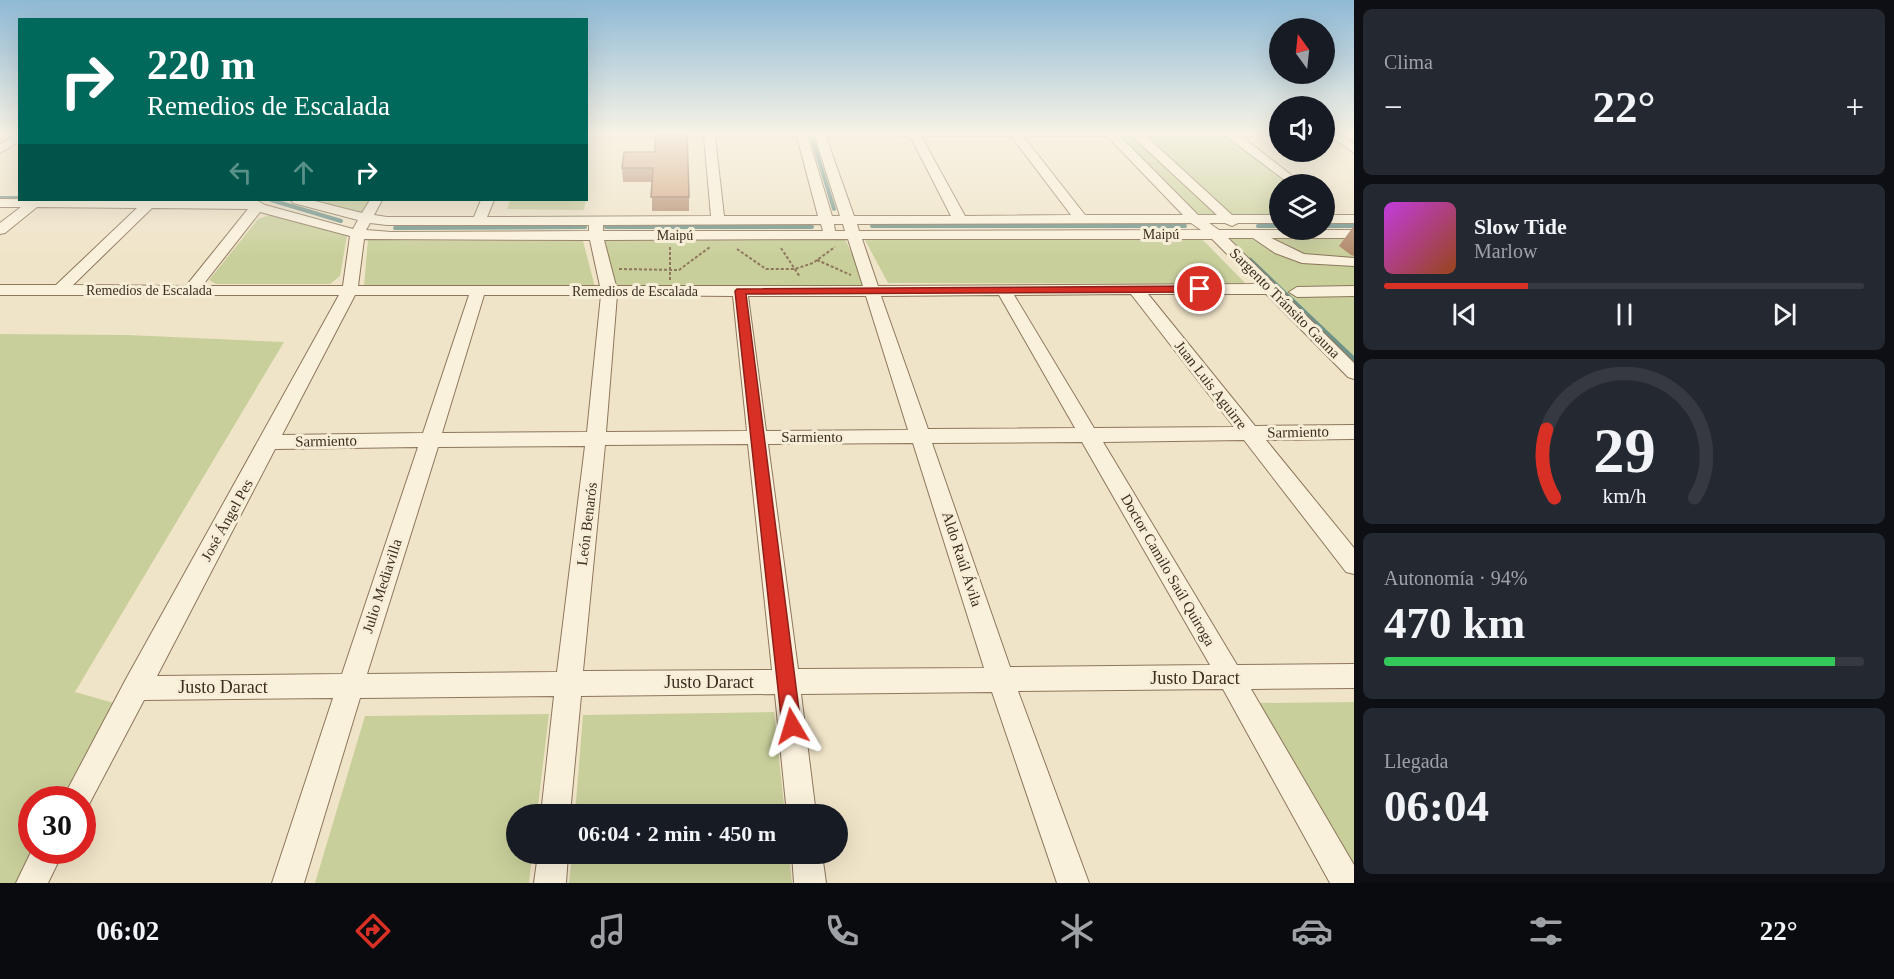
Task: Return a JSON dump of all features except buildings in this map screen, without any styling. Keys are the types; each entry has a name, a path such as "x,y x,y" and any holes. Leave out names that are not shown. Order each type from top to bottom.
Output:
{"street":[{"path":"713,173 718,219"},
{"path":"813,173 826,219 843,232"},
{"name":"Aldo Raúl Ávila","path":"829,173 843,232 866,285 922,438 1001,679 1073,883"},
{"path":"935,173 959,218"},
{"path":"1045,173 1081,219"},
{"path":"1149,173 1194,219"},
{"path":"1178,173 1227,219 1287,255 1316,261 1354,261"},
{"path":"0,192 18,192"},
{"name":"Maipú","path":"302,201 366,218 596,227 843,232 1269,232"},
{"path":"357,234 375,201"},
{"path":"478,221 487,201"},
{"name":"Maipú","path":"0,203 258,205 357,234 596,227 718,219 826,219"},
{"path":"0,230 34,203"},
{"path":"60,290 149,203"},
{"path":"191,290 258,205"},
{"name":"Maipú","path":"843,232 959,218 1269,219"},
{"name":"Sargento Tránsito Gauna","path":"1194,219 1215,234 1354,373"},
{"name":"León Benarós","path":"557,804 568,682 598,438 610,291 596,227"},
{"name":"Maipú","path":"1335,230 1354,234"},
{"name":"José Ángel Pes","path":"83,786 350,290 357,234"},
{"path":"1335,240 1354,261"},
{"name":"Remedios de Escalada","path":"0,290 740,291 866,285 1004,291 1270,289"},
{"name":"Julio Mediavilla","path":"288,883 348,686 431,440 478,290"},
{"name":"Juan Luis Aguirre","path":"1136,290 1354,565"},
{"path":"740,291 801,804"},
{"name":"Doctor Camilo Saúl Quiroga","path":"1004,291 1347,883"},
{"path":"1297,292 1354,291"},
{"name":"Sarmiento","path":"270,442 758,436 922,438 1354,432"},
{"name":"Justo Daract","path":"135,688 1354,676"},
{"path":"32,883 42,864"},
{"path":"550,883 552,864"},
{"path":"808,864 810,883"}],"path":[{"path":"729,246 736,248 766,269 795,269 817,260 843,232"},
{"path":"670,239 670,285"},
{"path":"776,239 805,284"},
{"path":"615,269 670,270 685,267 711,247 716,246"},
{"path":"817,260 866,285"}],"green space":[{"path":"1154,173 1173,173 1216,214 1197,215"},
{"path":"1186,173 1276,173 1269,174 1269,215 1231,215"},
{"path":"321,201 370,201 363,213"},
{"path":"510,201 586,201 584,210 507,209"},
{"path":"270,215 347,236 340,276 330,284 216,284 209,280 258,219"},
{"path":"604,238 843,239 866,285 616,286"},
{"path":"1229,238 1335,240 1335,238 1354,238 1354,359"},
{"path":"1202,239 1246,284 888,283 865,240"},
{"path":"368,240 583,241 595,287 364,286"},
{"path":"0,334 128,335 284,342 75,692 114,703 68,786 18,786 18,864 26,864 15,883 0,883"},
{"path":"1354,702 1354,866 1259,703"},
{"path":"774,712 784,804 576,804 583,715"},
{"path":"549,714 538,804 506,804 506,864 531,864 529,883 315,883 365,716"},
{"path":"571,864 790,864 792,883 569,883"}],"waterway":[{"path":"823,173 834,209"},
{"path":"0,198 18,198"},
{"path":"274,201 341,221"},
{"path":"872,226 1185,226"},
{"path":"1258,226 1269,226"},
{"path":"1335,226 1354,226"},
{"path":"395,228 585,227"},
{"path":"606,227 812,227"},
{"path":"1250,260 1354,359"}],"route":[{"path":"792,726 740,291 1200,289"}]}
